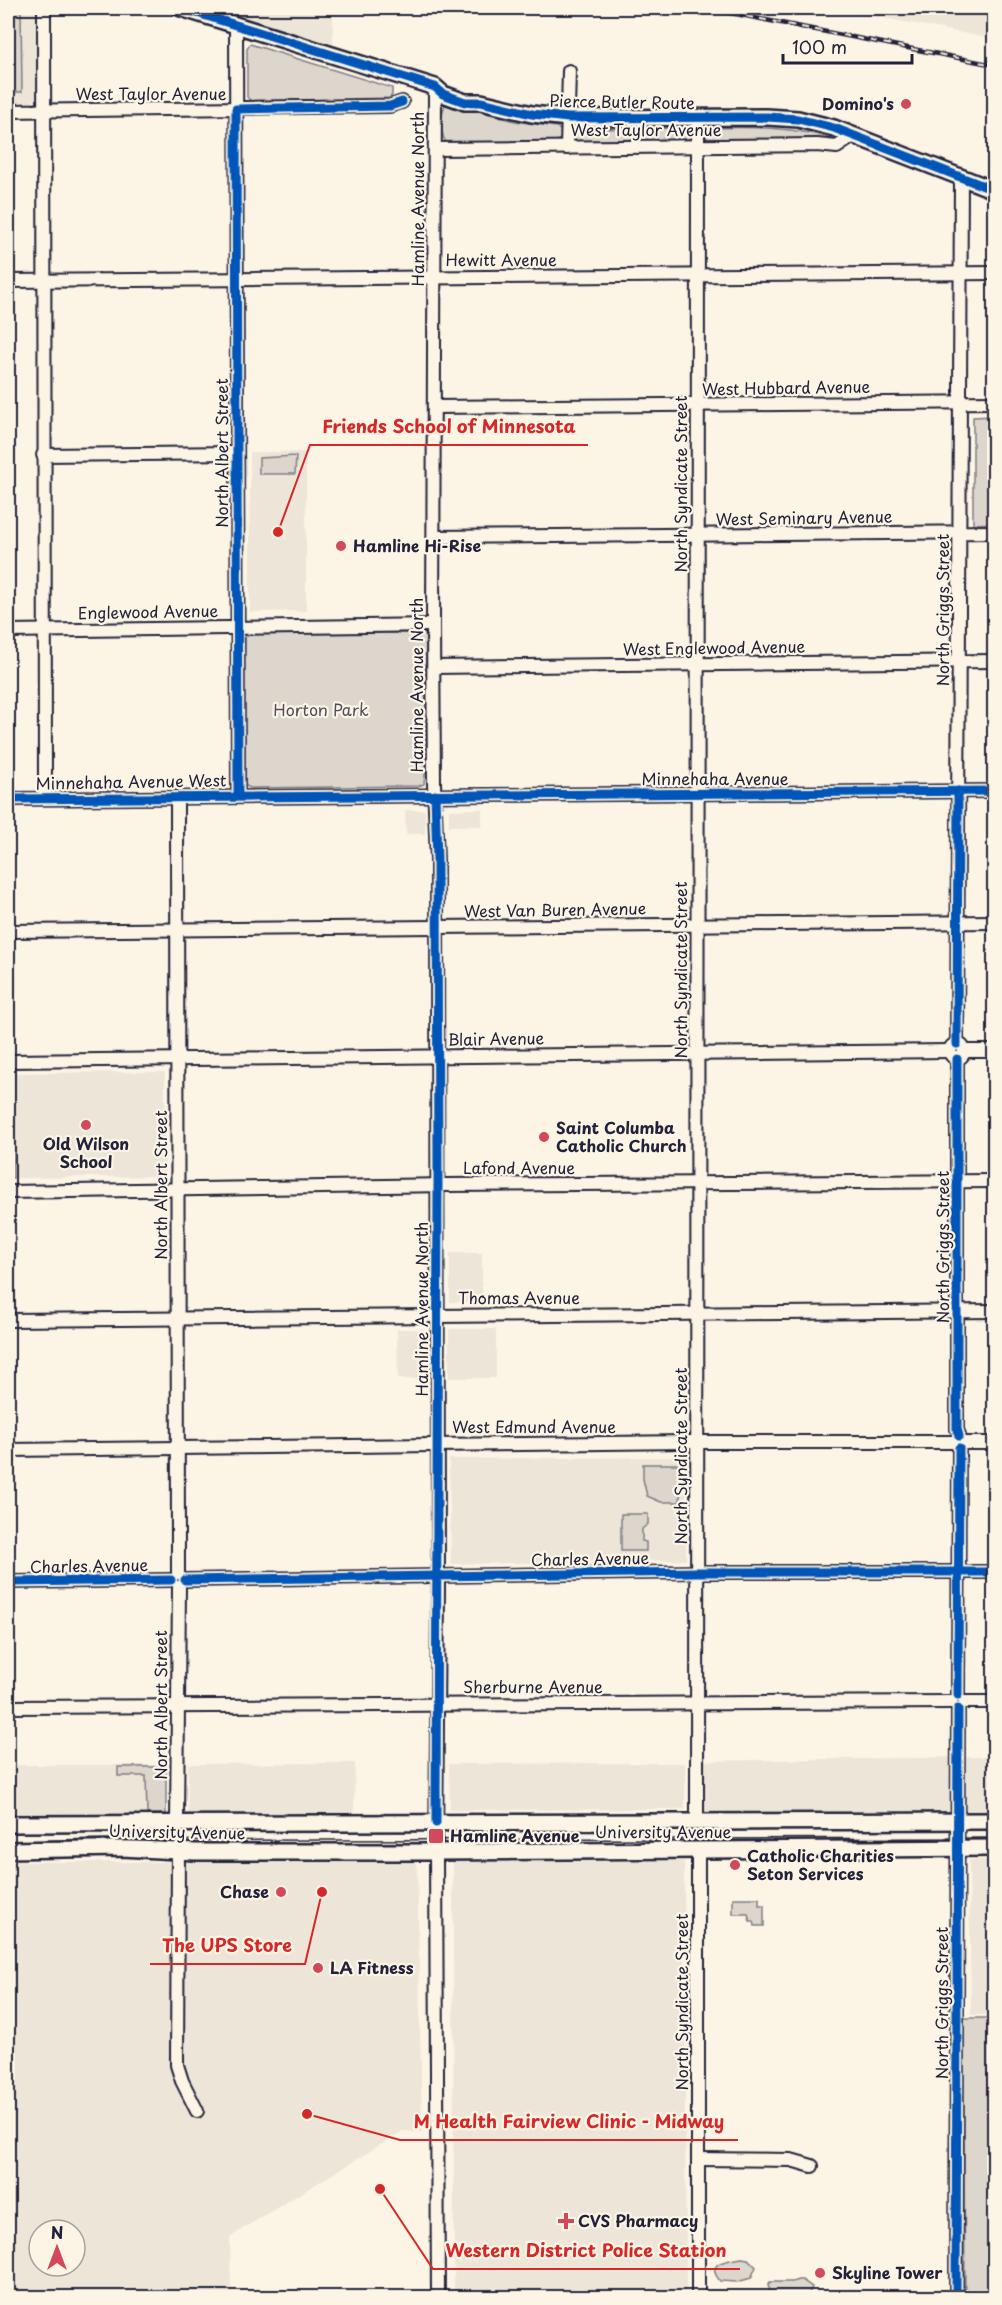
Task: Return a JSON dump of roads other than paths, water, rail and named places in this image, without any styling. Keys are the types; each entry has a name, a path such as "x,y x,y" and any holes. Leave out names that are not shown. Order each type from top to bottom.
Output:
{"main road":[{"name":"Pierce Butler Route","path":"181,8 435,87 443,94 465,102 481,102 568,118 786,118 820,124 994,190"},
{"name":"University Avenue","path":"8,1824 994,1821"},
{"name":"University Avenue","path":"8,1850 122,1848 178,1851 436,1852 994,1848"}],"street":[{"path":"44,8 45,798"},
{"name":"North Albert Street","path":"237,25 238,796"},
{"path":"567,148 569,71"},
{"name":"Hamline Avenue North","path":"435,87 433,625 438,1056 436,1852"},
{"name":"West Taylor Avenue","path":"8,111 390,106 402,102"},
{"name":"North Syndicate Street","path":"697,1822 698,118"},
{"name":"West Taylor Avenue","path":"435,149 817,145 830,147 842,146 854,136"},
{"name":"North Griggs Street","path":"956,2298 959,1442 957,1429 957,1051 961,177"},
{"name":"Hewitt Avenue","path":"8,281 994,273"},
{"name":"West Hubbard Avenue","path":"434,407 994,402"},
{"path":"43,455 237,453"},
{"name":"West Seminary Avenue","path":"434,537 994,532"},
{"name":"Englewood Avenue","path":"8,631 433,625"},
{"name":"West Englewood Avenue","path":"434,667 994,662"},
{"name":"Minnehaha Avenue","path":"435,795 994,791"},
{"name":"Minnehaha Avenue West","path":"8,799 435,795"},
{"name":"North Albert Street","path":"177,797 179,1580 177,1823"},
{"name":"West Van Buren Avenue","path":"8,931 994,921"},
{"name":"Blair Avenue","path":"8,1061 994,1051"},
{"name":"Lafond Avenue","path":"8,1192 438,1185 994,1181"},
{"name":"Thomas Avenue","path":"8,1320 994,1311"},
{"name":"West Edmund Avenue","path":"8,1450 697,1442 994,1443"},
{"name":"Charles Avenue","path":"8,1582 438,1578 697,1572 994,1572"},
{"name":"Sherburne Avenue","path":"8,1707 994,1702"},
{"name":"North Syndicate Street","path":"698,1850 698,2298"},
{"path":"178,1851 177,2065 197,2111"},
{"path":"436,1852 438,2298"},
{"path":"698,2159 791,2160 812,2166"}],"tram line":[{"path":"8,1841 994,1838"}],"railway":[{"path":"705,8 994,65"}],"place":[{"name":"Domino's","path":"906,104"},
{"name":"Friends School of Minnesota","path":"278,532"},
{"name":"Hamline Hi-Rise","path":"341,546"},
{"name":"Old Wilson School","path":"86,1125"},
{"name":"Saint Columba Catholic Church","path":"544,1137"},
{"name":"Hamline Avenue","path":"436,1836"},
{"name":"Catholic Charities Seton Services","path":"735,1865"},
{"name":"Chase","path":"281,1892"},
{"name":"The UPS Store","path":"322,1892"},
{"name":"LA Fitness","path":"318,1968"},
{"name":"M Health Fairview Clinic - Midway","path":"307,2114"},
{"name":"Western District Police Station","path":"380,2189"},
{"name":"CVS Pharmacy","path":"566,2221"},
{"name":"Skyline Tower","path":"820,2273"}],"park label":[{"name":"Horton Park","path":"321,710"}]}
